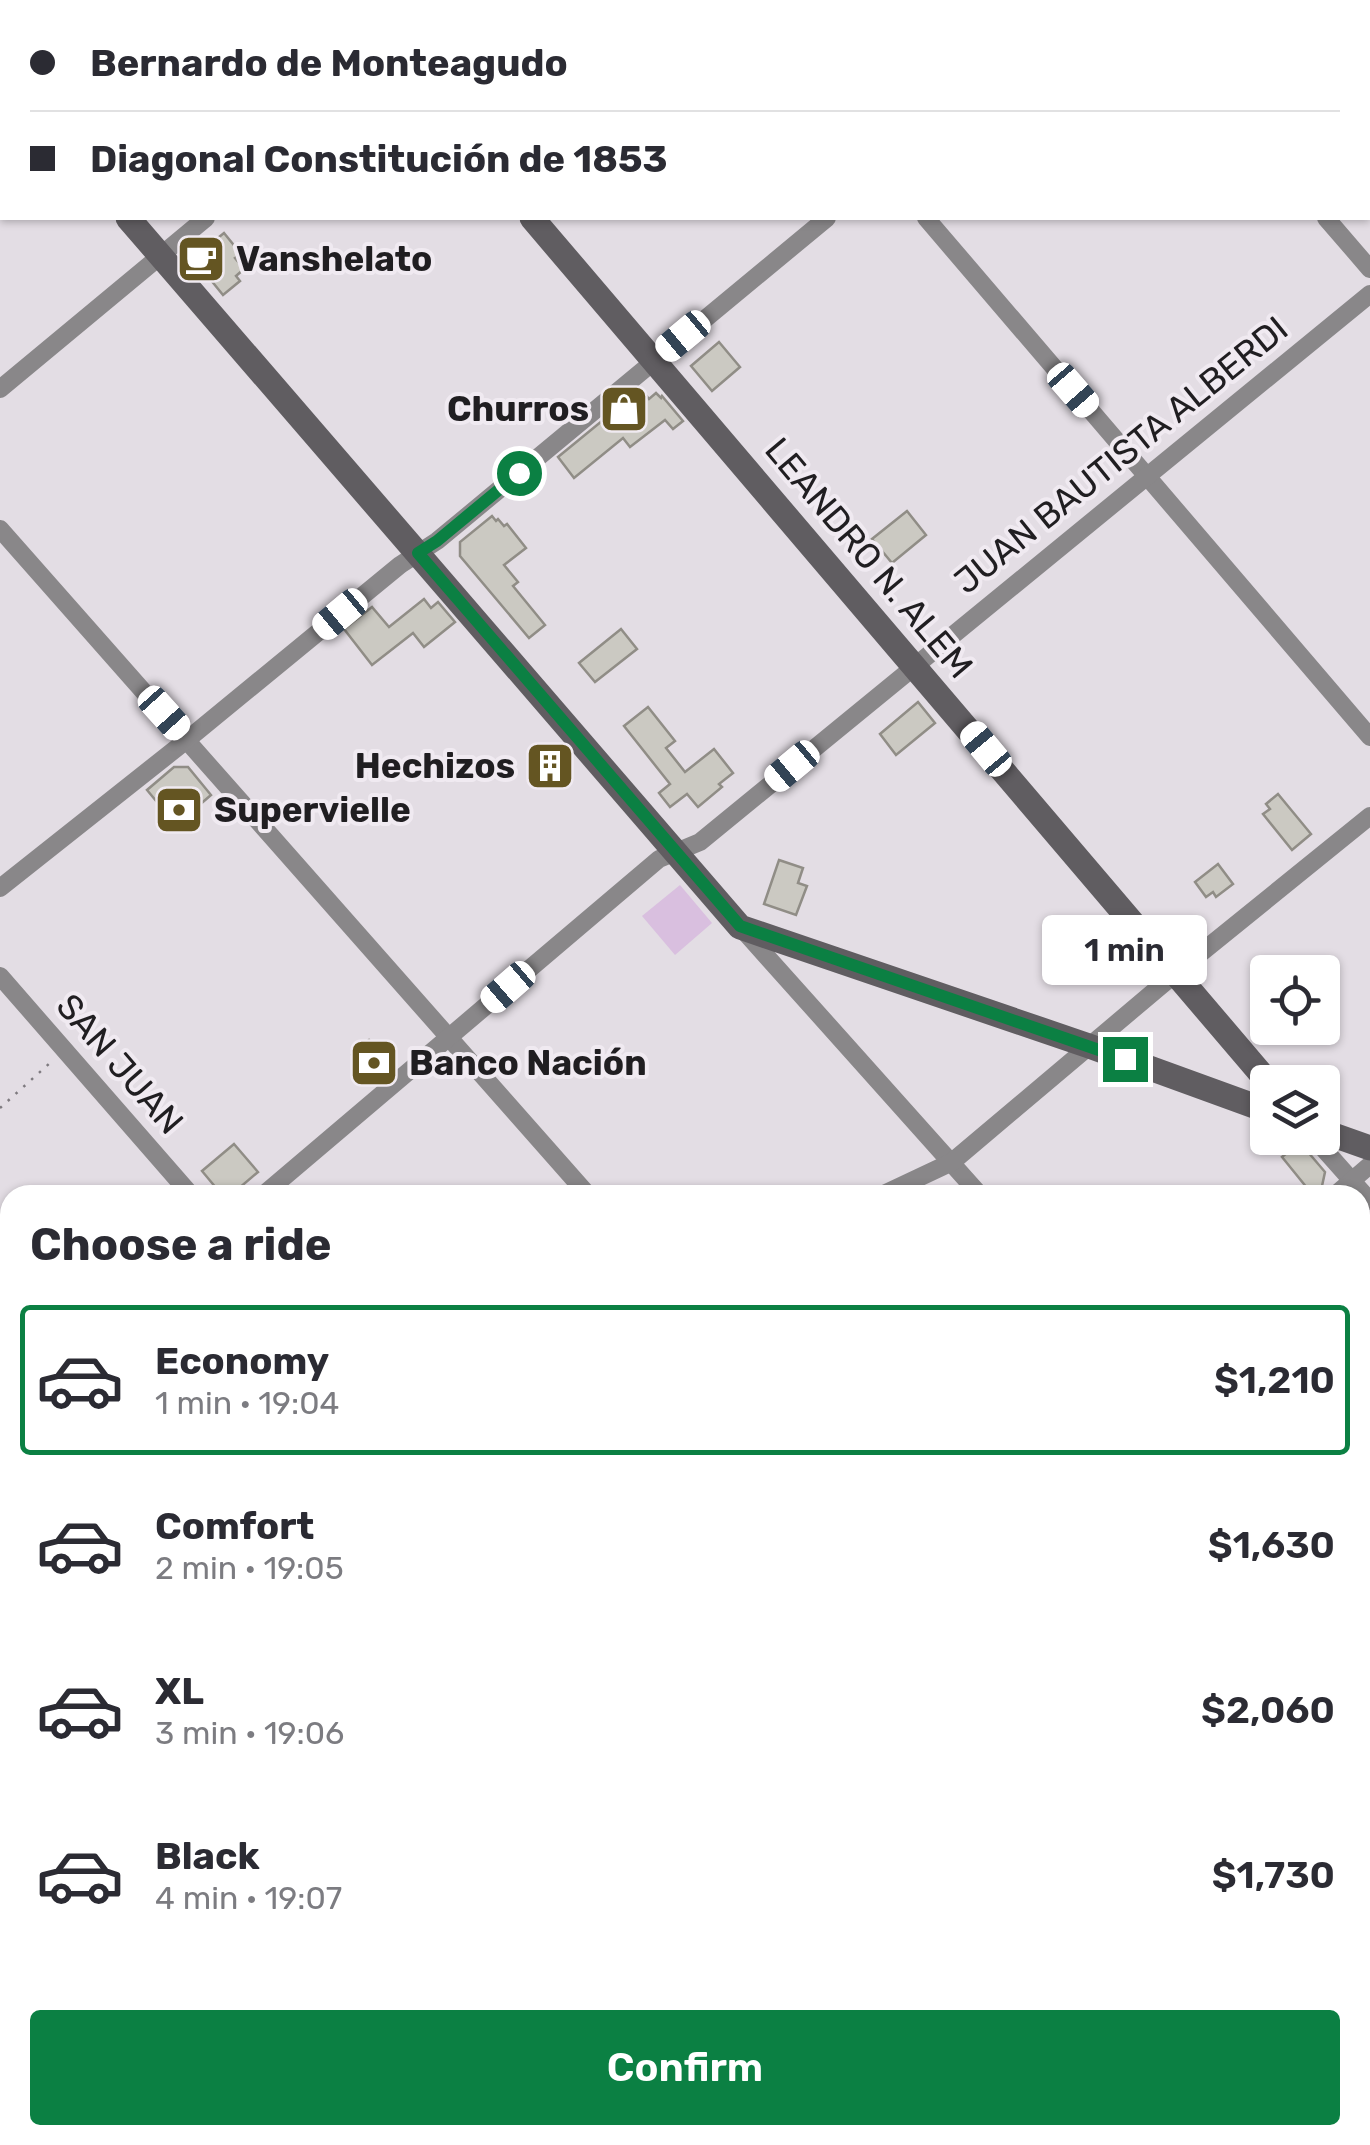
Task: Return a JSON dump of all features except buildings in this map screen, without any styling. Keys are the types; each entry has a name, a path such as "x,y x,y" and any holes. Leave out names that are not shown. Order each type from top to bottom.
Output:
{"main road":[{"path":"130,220 740,926 1250,1104"},
{"name":"LEANDRO N. ALEM","path":"534,220 1254,1065"},
{"path":"1340,1137 1370,1148"}],"street":[{"path":"0,389 204,220"},
{"path":"0,888 400,565 437,541 825,220"},
{"path":"928,220 1370,737"},
{"path":"1328,220 1370,269"},
{"name":"JUAN BAUTISTA ALBERDI","path":"275,1185 659,859 700,842 1370,294"},
{"path":"0,529 579,1185"},
{"path":"903,1185 952,1162 1370,816"},
{"path":"740,926 972,1185"},
{"name":"SAN JUAN","path":"0,976 183,1185"},
{"path":"1329,1155 1356,1185"},
{"path":"1347,1185 1370,1165"}],"path":[{"path":"0,1108 64,1050"}],"shaded area":[{"path":"680,885 712,923 675,955 642,916"}],"place":[{"name":"Vanshelato","path":"201,259"},
{"name":"Churros","path":"624,409"},
{"name":"Hechizos","path":"550,766"},
{"name":"Supervielle","path":"179,810"},
{"name":"Banco Nación","path":"374,1063"}],"route":[{"path":"519,473 418,553 740,926 1125,1059"}]}
